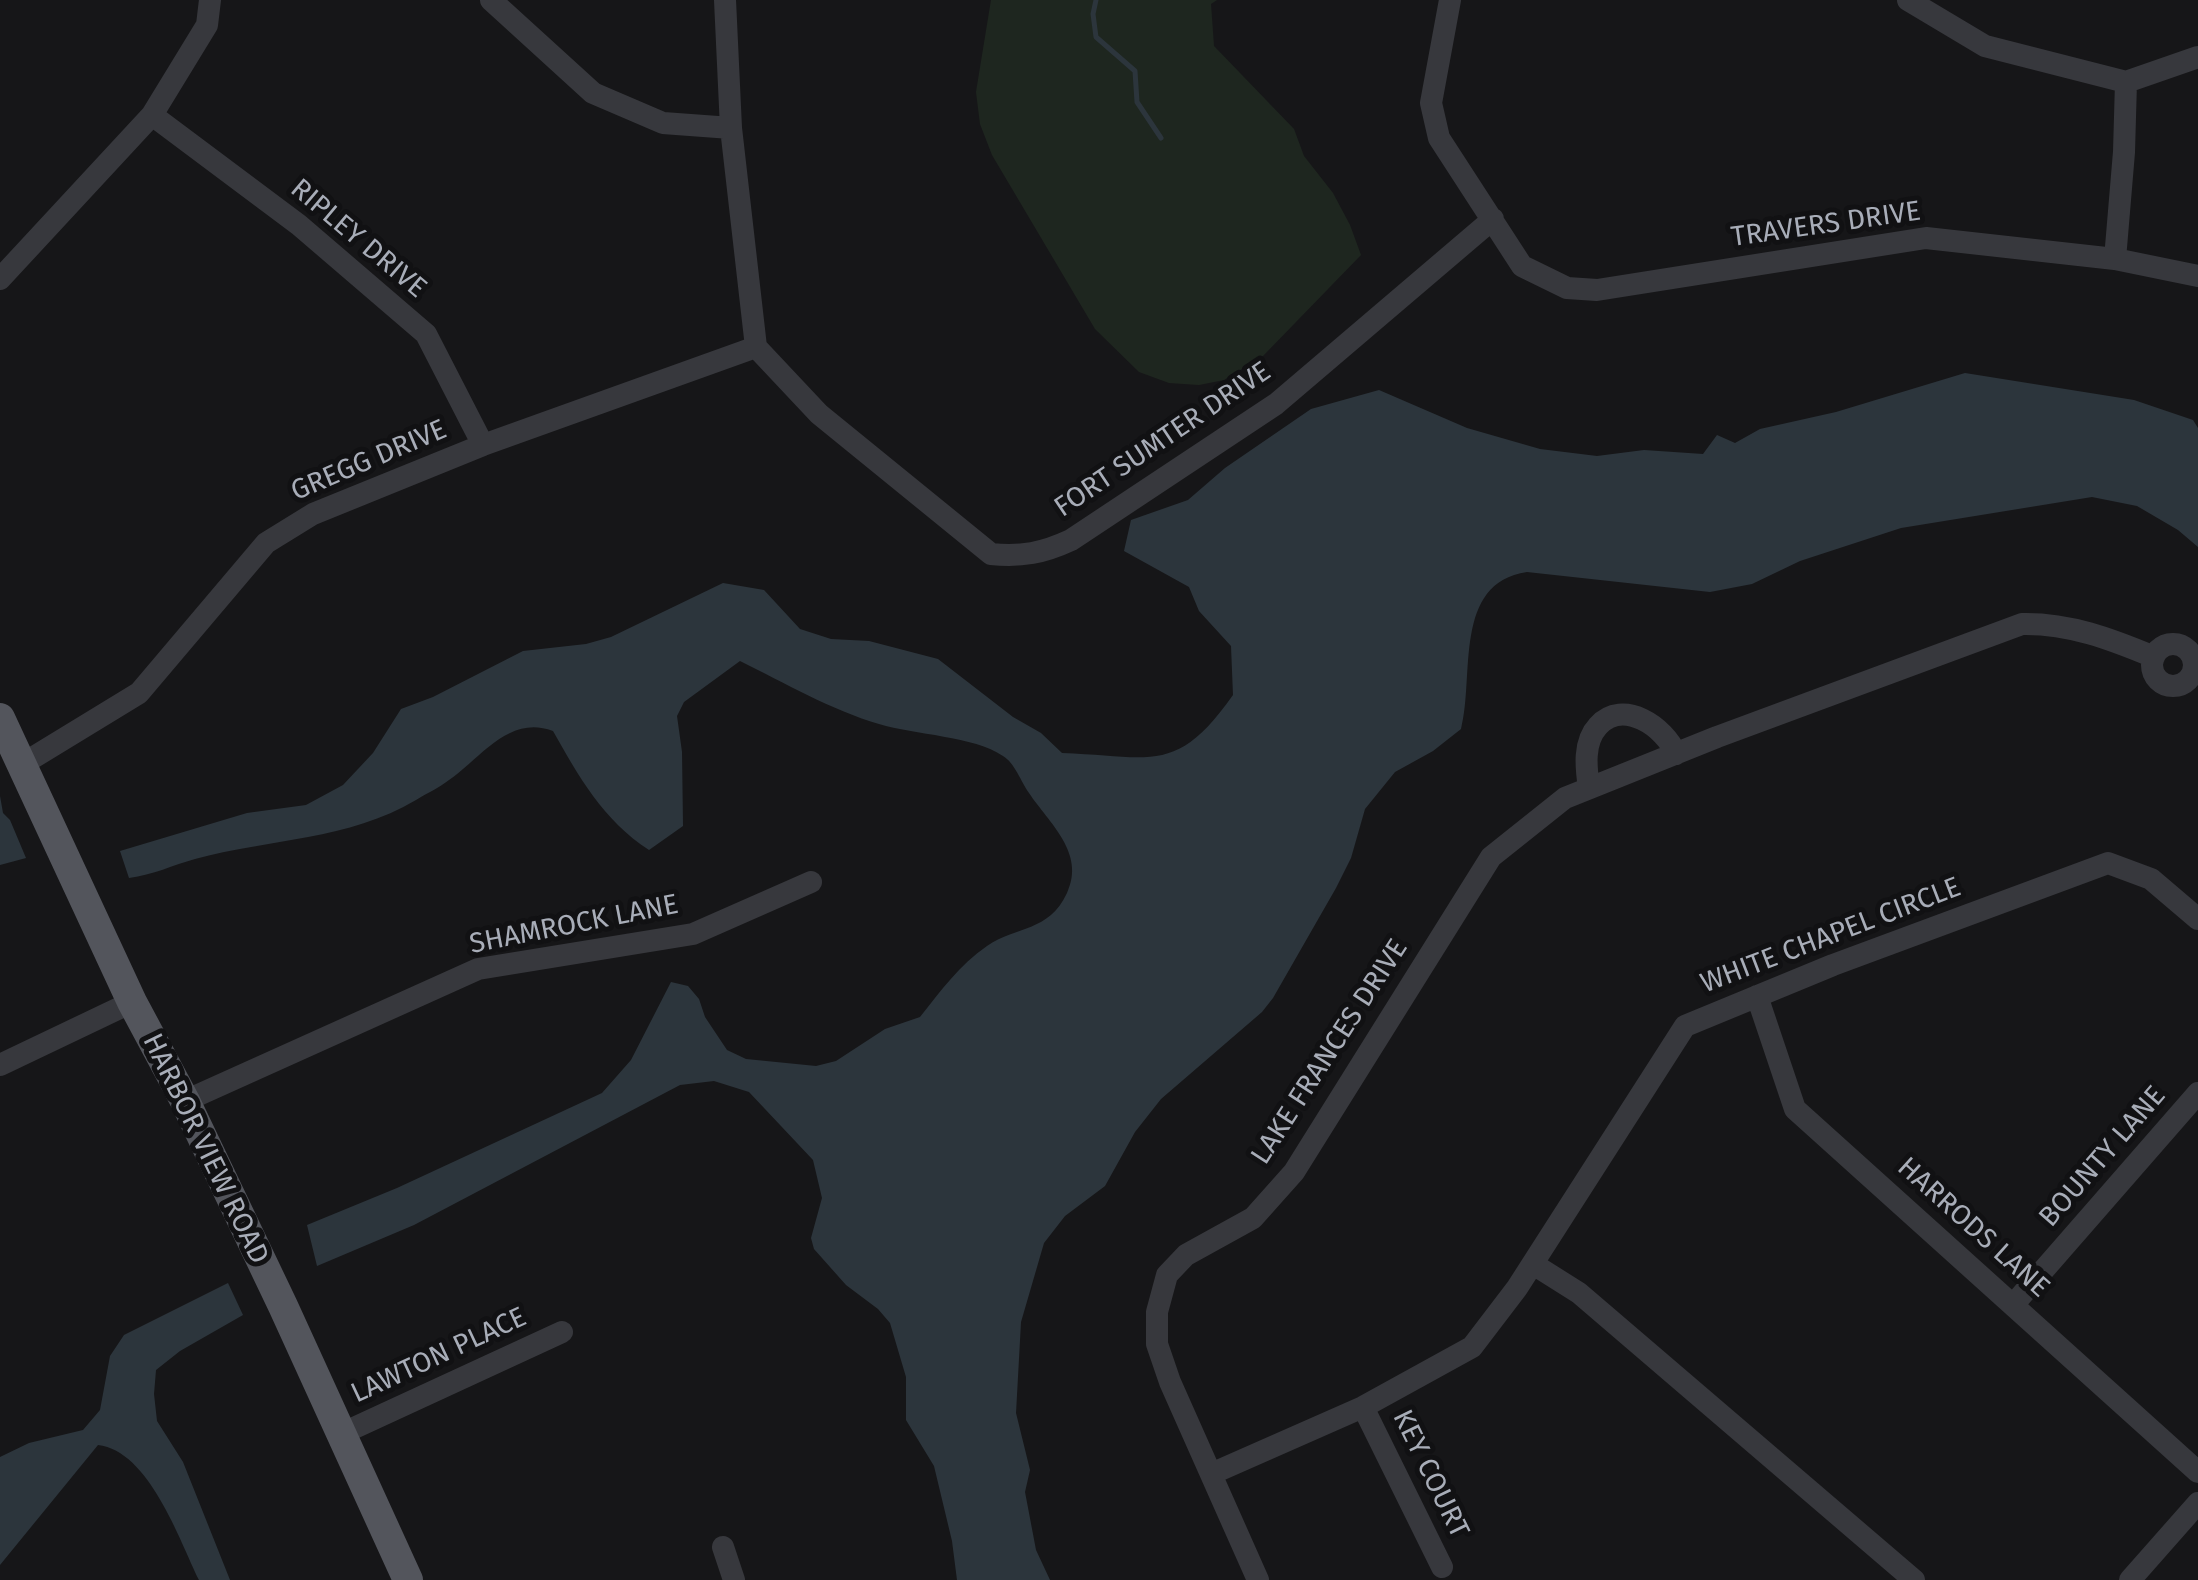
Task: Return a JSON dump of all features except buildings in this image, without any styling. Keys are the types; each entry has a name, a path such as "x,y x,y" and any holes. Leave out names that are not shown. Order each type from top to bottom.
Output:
{"main road":[{"name":"HARBOR VIEW ROAD","path":"0,718 132,1002 185,1101 408,1580"}],"street":[{"path":"0,280 152,115 206,25 210,0"},
{"path":"491,0 592,93 663,123 731,128"},
{"path":"725,0 731,128 756,347"},
{"path":"1450,0 1431,103 1439,138 1493,219"},
{"path":"1908,0 1985,46 2126,82 2198,58"},
{"path":"2115,259 2126,82"},
{"name":"RIPLEY DRIVE","path":"152,115 299,226 426,334 482,445"},
{"name":"TRAVERS DRIVE","path":"1493,219 1522,266 1567,288 1597,290 1926,238 2115,259 2198,276"},
{"name":"FORT SUMTER DRIVE","path":"756,347 819,414 991,554 1043,553 1071,540 1276,404 1493,219"},
{"name":"GREGG DRIVE","path":"22,765 138,693 266,544 313,514 482,445 756,347"},
{"name":"LAKE FRANCES DRIVE","path":"1258,1580 1157,1344 1157,1312 1168,1275 1186,1255 1253,1218 1294,1172 1490,857 1565,798 2022,624 2044,623 2102,636 2154,657"},
{"path":"1589,788 1588,746 1600,723 1616,716 1641,718 1658,728 1669,737 1676,754"},
{"name":"WHITE CHAPEL CIRCLE","path":"1210,1474 1363,1407 1472,1347 1533,1264 1685,1026 1833,965 2108,864 2151,879 2198,919"},
{"name":"SHAMROCK LANE","path":"185,1101 478,970 693,934 811,882"},
{"name":"HARRODS LANE","path":"1757,996 1796,1109 2198,1472"},
{"path":"0,1066 132,1002"},
{"name":"BOUNTY LANE","path":"2013,1305 2198,1094"},
{"path":"1533,1264 1579,1293 1914,1580"},
{"name":"LAWTON PLACE","path":"341,1434 562,1332"},
{"name":"KEY COURT","path":"1363,1407 1442,1567"},
{"path":"2130,1580 2198,1504"},
{"path":"723,1547 734,1580"}],"shaded area":[{"path":"991,0 1217,0 1211,4 1214,46 1294,129 1304,156 1333,193 1361,255 1263,356 1224,380 1199,385 1169,383 1139,372 1095,329 992,155 980,124 976,92"},
{"path":"1965,373 2134,400 2193,420 2198,428 2198,547 2137,506 2092,497 1901,528 1800,561 1752,584 1710,592 1527,572 1503,580 1487,594 1471,635 1461,729 1433,751 1395,772 1365,809 1351,858 1273,998 1262,1012 1161,1099 1135,1132 1105,1186 1065,1216 1044,1243 1021,1322 1016,1413 1030,1470 1025,1492 1036,1550 1050,1580 957,1580 934,1466 906,1420 906,1377 890,1323 846,1285 814,1249 811,1238 822,1198 813,1160 749,1092 714,1081 680,1085 414,1225 317,1266 307,1225 602,1093 631,1060 671,982 688,986 727,1050 746,1059 816,1066 836,1061 885,1029 920,1017 977,953 1041,922 1060,906 1067,893 1072,878 1069,852 1007,759 976,744 861,718 740,661 684,702 677,716 682,752 683,826 649,850 605,811 553,731 537,727 509,733 441,786 364,823 223,852 129,878 120,851 247,813 306,805 343,785 373,753 401,709 523,651 611,637 723,583 764,590 800,629 831,639 869,641 938,659 1013,717 1041,733 1062,753 1160,756 1195,739 1233,695 1231,646 1199,611 1189,587 1124,551 1131,520 1188,500 1225,468 1311,409 1379,390 1467,428 1540,449 1597,456 1644,450 1703,454 1717,435 1735,443 1760,429 1836,412"},
{"path":"0,796 3,813 10,820 26,858 0,865"},
{"path":"228,1283 243,1315 180,1351 156,1370 154,1394 157,1421 183,1462 230,1580 199,1580 172,1521 147,1480 116,1451 98,1445 0,1565 0,1457 29,1443 83,1430 100,1410 110,1356 124,1335"}],"waterway":[{"path":"1096,0 1096,37 1135,71 1137,102 1161,138"}]}
